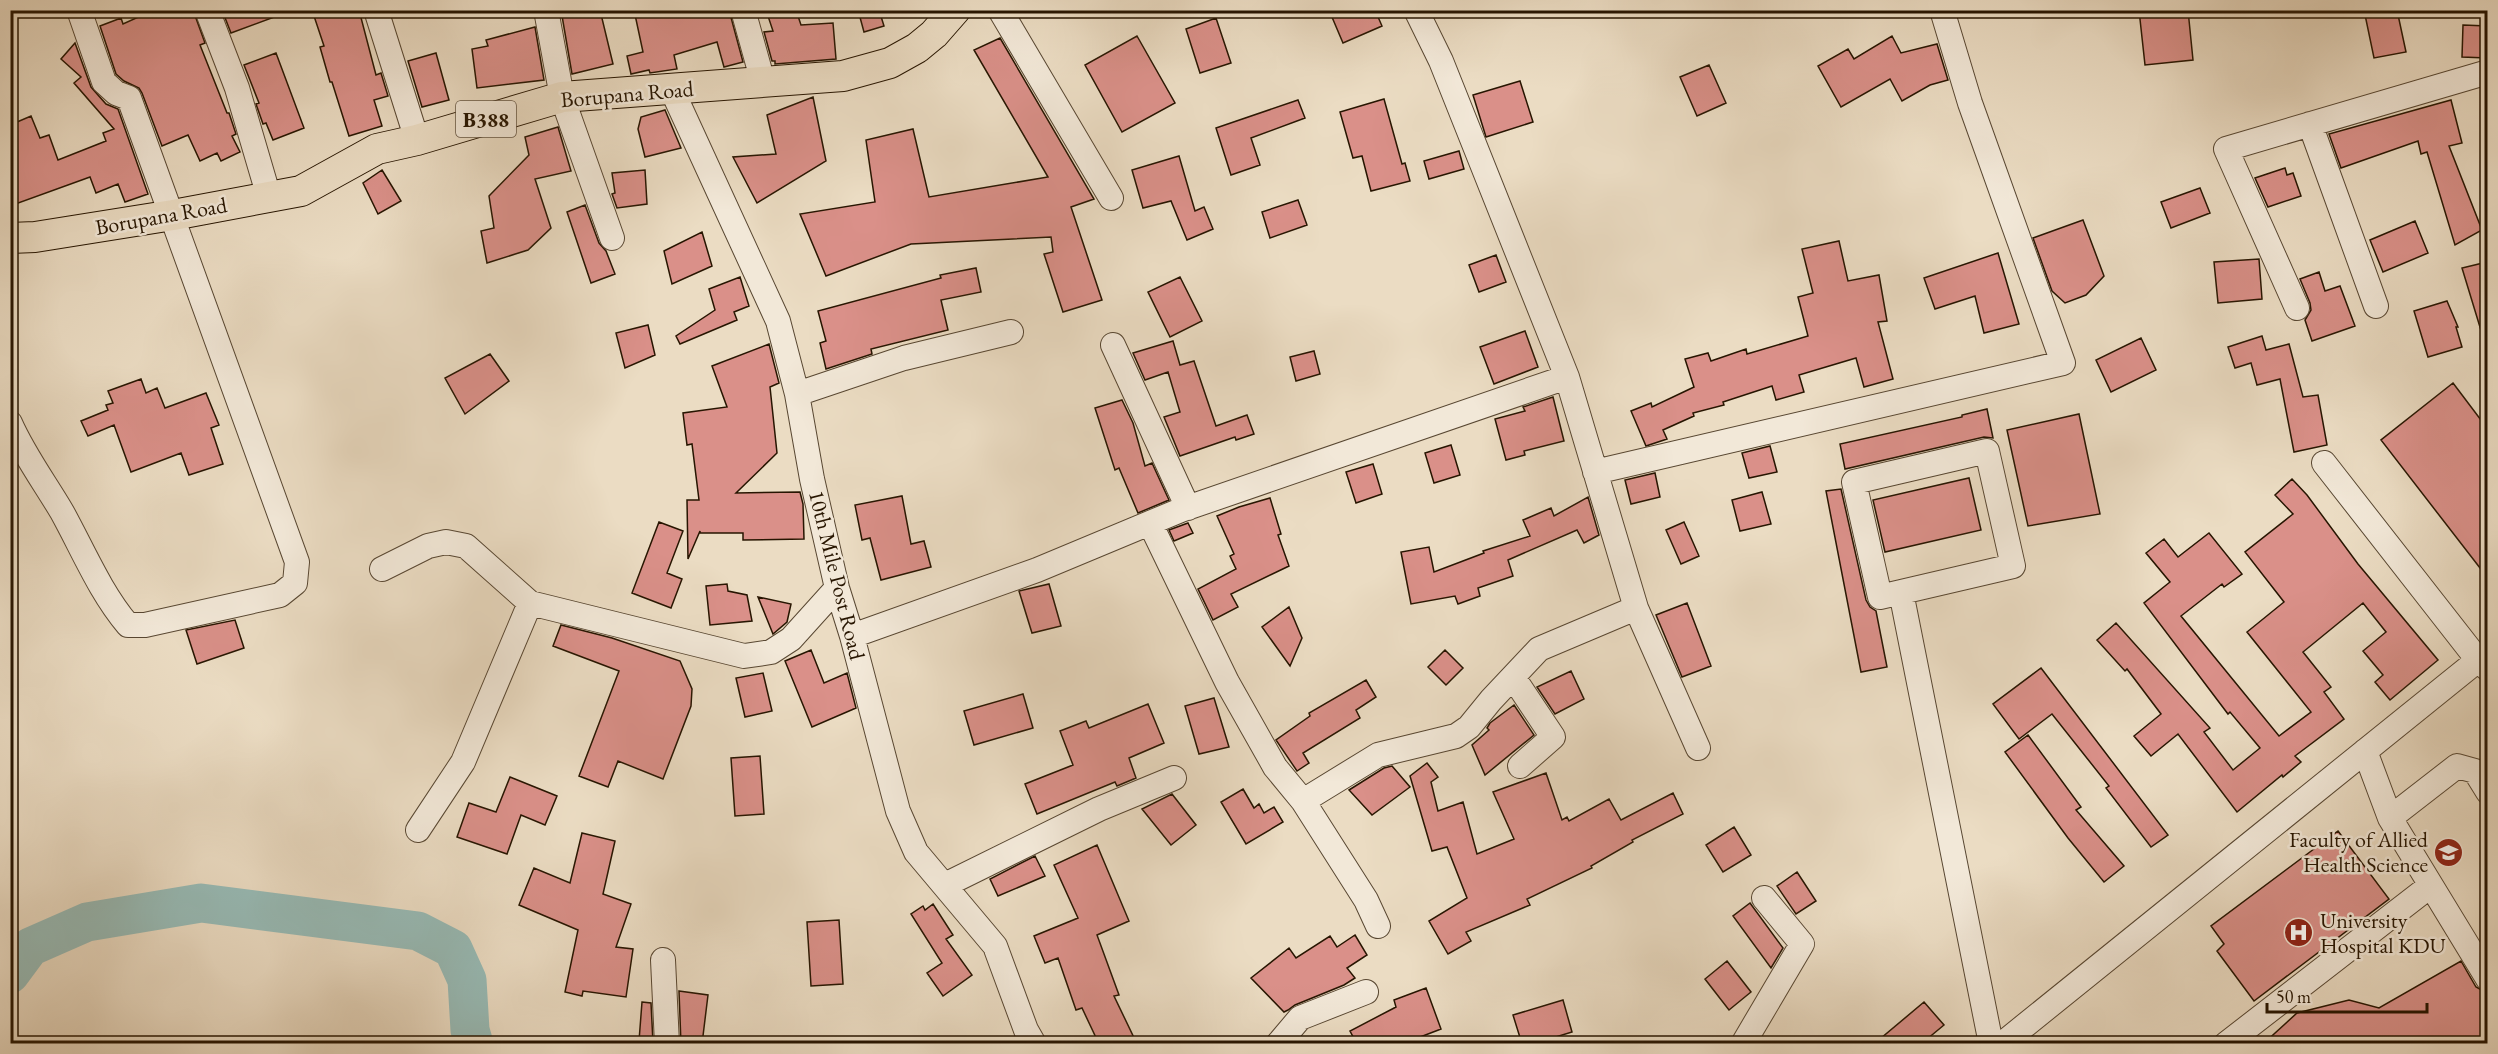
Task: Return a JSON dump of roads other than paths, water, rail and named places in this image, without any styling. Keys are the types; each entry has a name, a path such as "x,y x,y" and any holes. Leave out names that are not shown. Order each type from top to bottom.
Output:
{"main road":[{"name":"Borupana Road","path":"10,238 35,237 173,215 301,191 377,149 417,140 562,97 843,76 890,63 917,48 934,34 955,10"}],"street":[{"path":"13,438 60,510 115,610 128,625 145,625 280,595 295,583 297,562 129,98 116,93 104,82 79,10"},
{"path":"207,10 237,88 269,197"},
{"path":"376,10 417,140"},
{"path":"546,10 562,97 612,238"},
{"path":"743,10 763,82"},
{"path":"1000,10 1111,198"},
{"path":"1416,10 1441,61 1567,377 1636,608 1698,748"},
{"path":"1595,472 2063,363 1970,103 1942,10"},
{"path":"2297,308 2226,149 2487,72"},
{"name":"10th Mile Post Road","path":"672,90 778,321 797,394 812,479 837,588 852,636 898,811 916,852 995,946 1026,1030 1034,1044"},
{"path":"2310,124 2376,306"},
{"path":"797,394 904,358 1011,332"},
{"path":"1113,345 1188,508"},
{"path":"852,636 1037,570 1188,508 1567,377"},
{"path":"1987,451 2013,566 1901,592 1880,597 1854,482 1987,451"},
{"path":"2002,1044 2365,751 2484,661 2324,463"},
{"path":"1150,523 1227,682 1275,767 1304,801 1366,900 1378,926"},
{"path":"382,569 428,546 446,542 466,546 530,603 744,656 771,652 791,639 837,588"},
{"path":"1901,592 1991,1044"},
{"path":"418,830 462,762 530,603"},
{"path":"1304,801 1378,755 1456,736 1469,727 1539,649 1636,608"},
{"path":"1513,677 1553,737 1520,766"},
{"path":"2365,751 2390,818 2487,980"},
{"path":"2390,818 2457,766 2475,771 2487,792"},
{"path":"945,885 1099,809 1174,778"},
{"path":"2226,1044 2430,886"},
{"path":"1743,1044 1802,944 1764,898"},
{"path":"663,960 667,1044"},
{"path":"1278,1044 1300,1018 1366,992"}],"waterway":[{"path":"10,974 30,947 87,922 201,903 418,931 453,949 467,980 470,1030 474,1044"}],"place":[{"name":"Faculty of Allied Health Science","path":"2449,852"},
{"name":"University Hospital KDU","path":"2299,933"}]}
